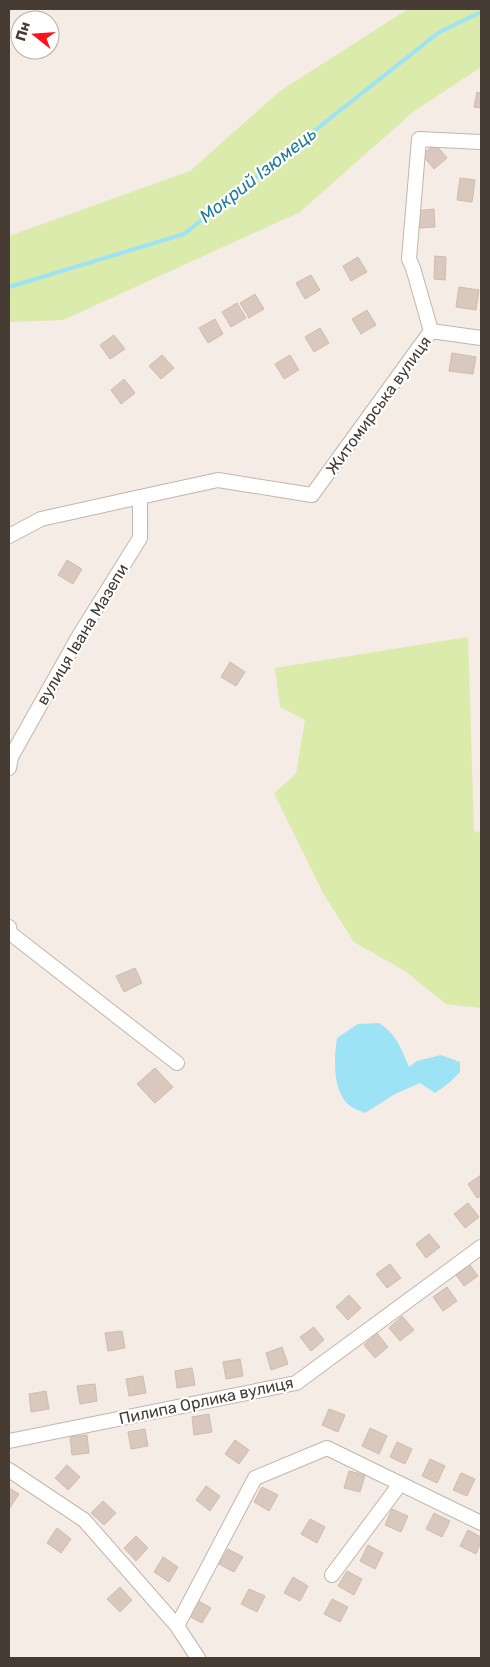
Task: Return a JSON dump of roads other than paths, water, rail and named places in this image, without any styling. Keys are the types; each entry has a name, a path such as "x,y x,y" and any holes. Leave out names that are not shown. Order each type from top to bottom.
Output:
{"street":[{"path":"431,331 409,259 419,139 481,142"},
{"name":"Житомирська вулиця","path":"140,497 218,480 312,495 431,331 481,338"},
{"path":"9,536 41,519 140,497"},
{"name":"вулиця Івана Мазепи","path":"9,768 11,757 79,636 140,538 140,497"},
{"path":"9,927 10,933 177,1063"},
{"name":"Пилипа Орлика вулиця","path":"9,1441 296,1383 481,1247"},
{"path":"177,1626 255,1478 327,1448 481,1523"},
{"path":"9,1470 84,1520 177,1626 198,1658"},
{"path":"332,1575 400,1484"}],"water":[{"path":"379,1023 394,1037 409,1067 417,1061 441,1055 460,1062 460,1072 435,1093 420,1083 395,1094 365,1113 350,1106 344,1100 337,1083 335,1055 337,1038 358,1024"}],"waterway":[{"name":"Мокрий Ізюмець","path":"9,287 184,234 438,33 481,12"}]}
